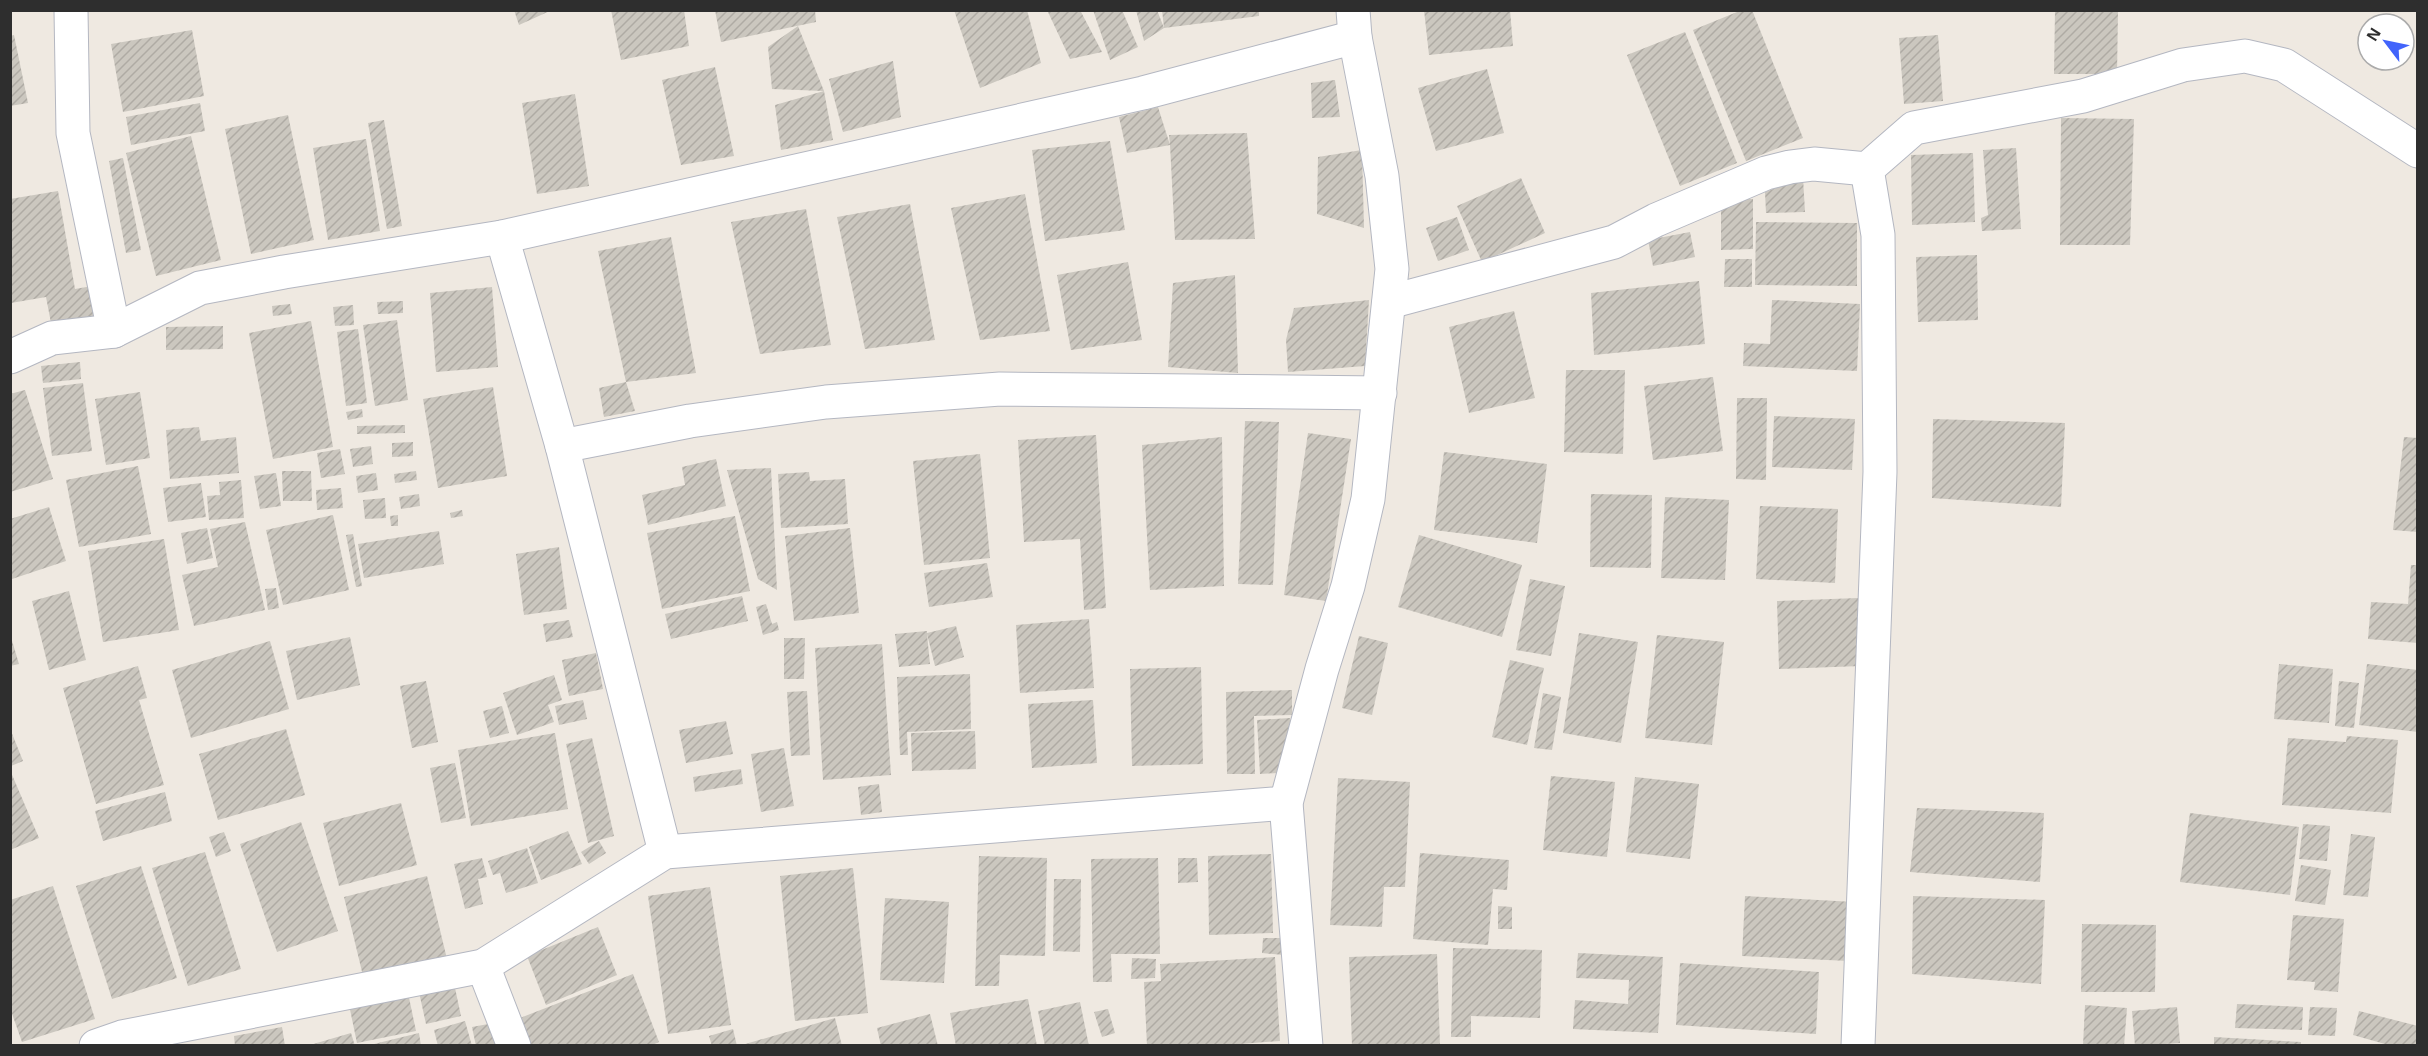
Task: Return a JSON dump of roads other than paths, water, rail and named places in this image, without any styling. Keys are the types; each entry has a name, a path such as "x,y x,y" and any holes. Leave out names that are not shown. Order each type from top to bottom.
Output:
{"street":[{"path":"71,10 73,133 114,330"},
{"path":"10,357 52,338 114,330 200,288 502,237 1132,96 1354,24 1382,176 1392,269 1368,499 1348,586 1322,669 1286,803 1306,1046"},
{"path":"1389,302 1614,242 1656,220 1766,173 1814,164 1867,169 1914,128 2083,96 2183,65 2245,56 2284,65 2418,151"},
{"path":"1858,1046 1880,472 1878,235 1867,169"},
{"path":"502,237 562,446 664,852"},
{"path":"562,446 690,421 826,402 1000,389 1380,393"},
{"path":"96,1046 122,1037 483,966 664,852 1286,803"},
{"path":"483,966 514,1046"}]}
